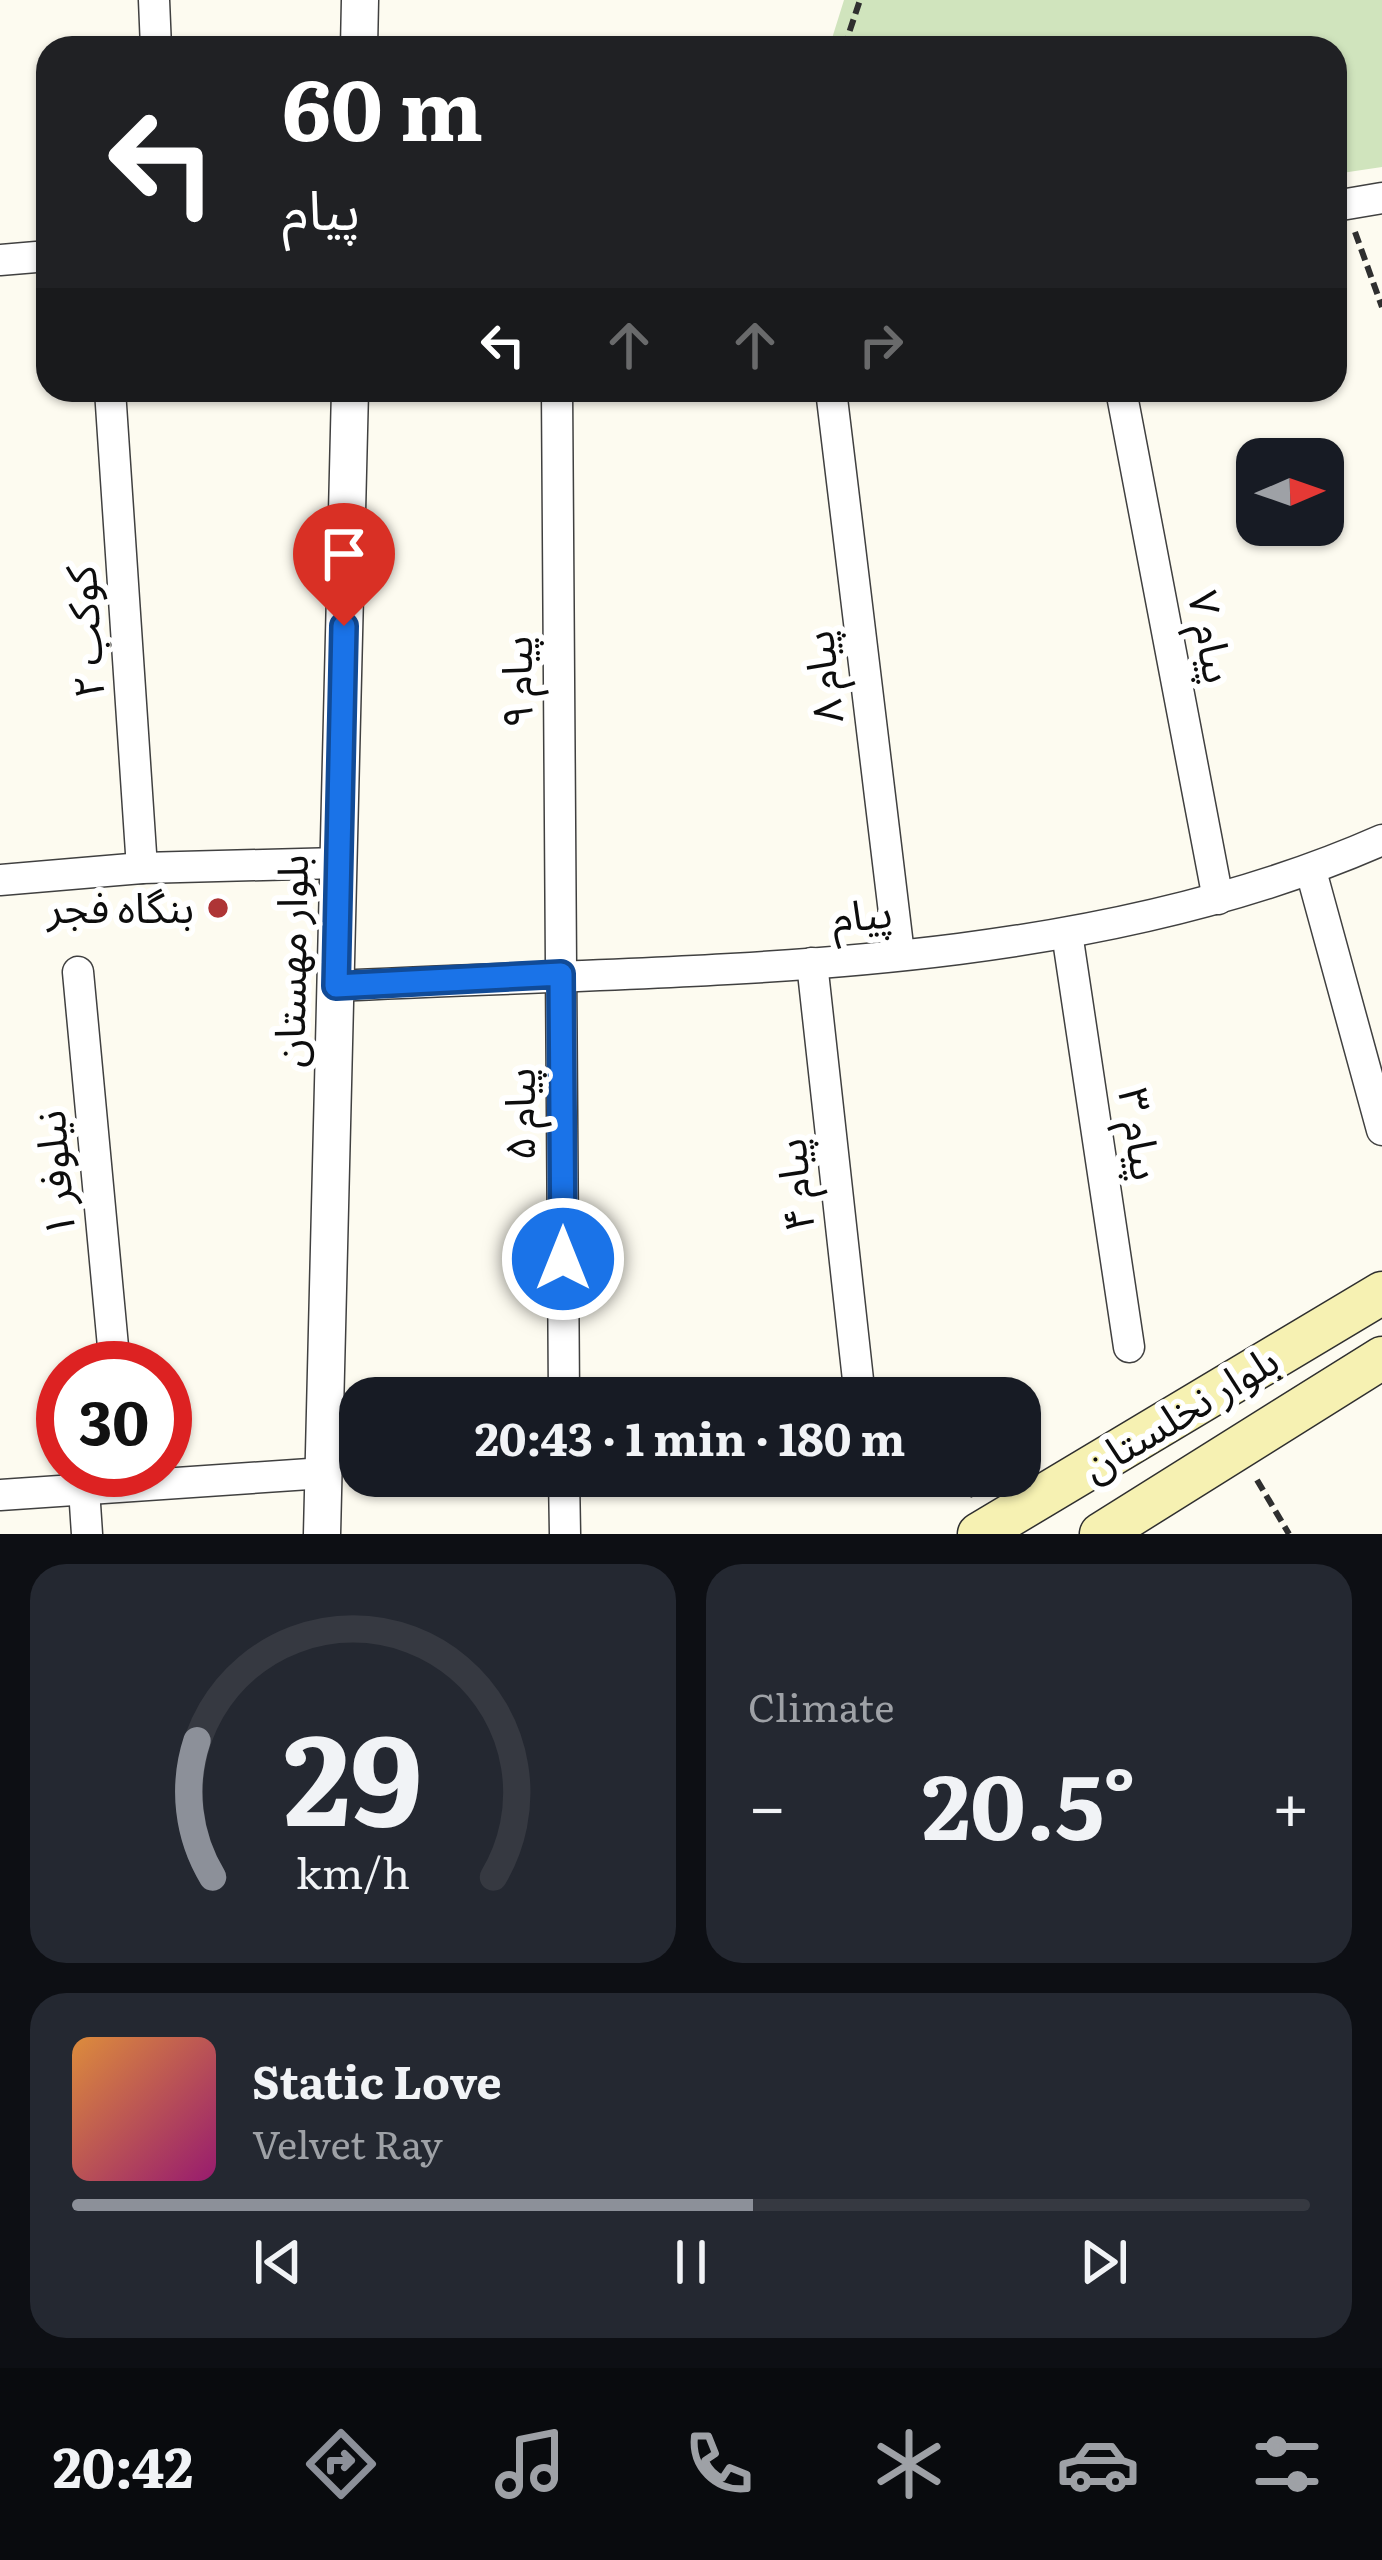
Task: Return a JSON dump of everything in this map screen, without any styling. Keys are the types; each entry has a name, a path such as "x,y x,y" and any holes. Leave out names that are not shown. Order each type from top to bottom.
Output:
{"main road":[{"name":"بلوار نخلستان","path":"979,1534 1382,1293"},
{"name":"بلوار نخلستان","path":"1101,1534 1382,1358"}],"street":[{"path":"154,0 156,36"},
{"path":"358,36 360,0"},
{"path":"1347,205 1382,198"},
{"path":"0,260 36,257"},
{"name":"کوکب ۲","path":"111,402 142,868"},
{"name":"بلوار مهستان","path":"322,1534 350,402"},
{"name":"پیام ۹","path":"557,402 561,974"},
{"name":"پیام ۸","path":"832,402 899,954"},
{"name":"پیام ۷","path":"1123,402 1218,899"},
{"name":"پیام","path":"336,986 812,962 1067,933 1218,899 1311,872 1382,840"},
{"path":"0,880 142,868 339,862"},
{"path":"1311,872 1382,1130"},
{"name":"پیام ۳","path":"1067,933 1129,1347"},
{"name":"پیام ۴","path":"812,962 858,1377"},
{"name":"نیلوفر ۱","path":"78,972 112,1341"},
{"name":"پیام ۵","path":"561,974 564,1377"},
{"path":"192,1476 324,1473"},
{"path":"0,1495 36,1492"},
{"path":"85,1497 87,1534"},
{"path":"564,1497 565,1534"}],"path":[{"path":"848,36 860,0"},
{"path":"1347,223 1382,308"},
{"path":"1238,1448 1289,1534"},
{"path":"978,1497 1018,1510"}],"green space":[{"path":"844,0 1382,0 1382,167 1347,172 1347,36 833,36"}],"place":[{"name":"بنگاه فجر","path":"218,908"}],"route":[{"path":"344,626 336,986 561,974 563,1259"}]}
